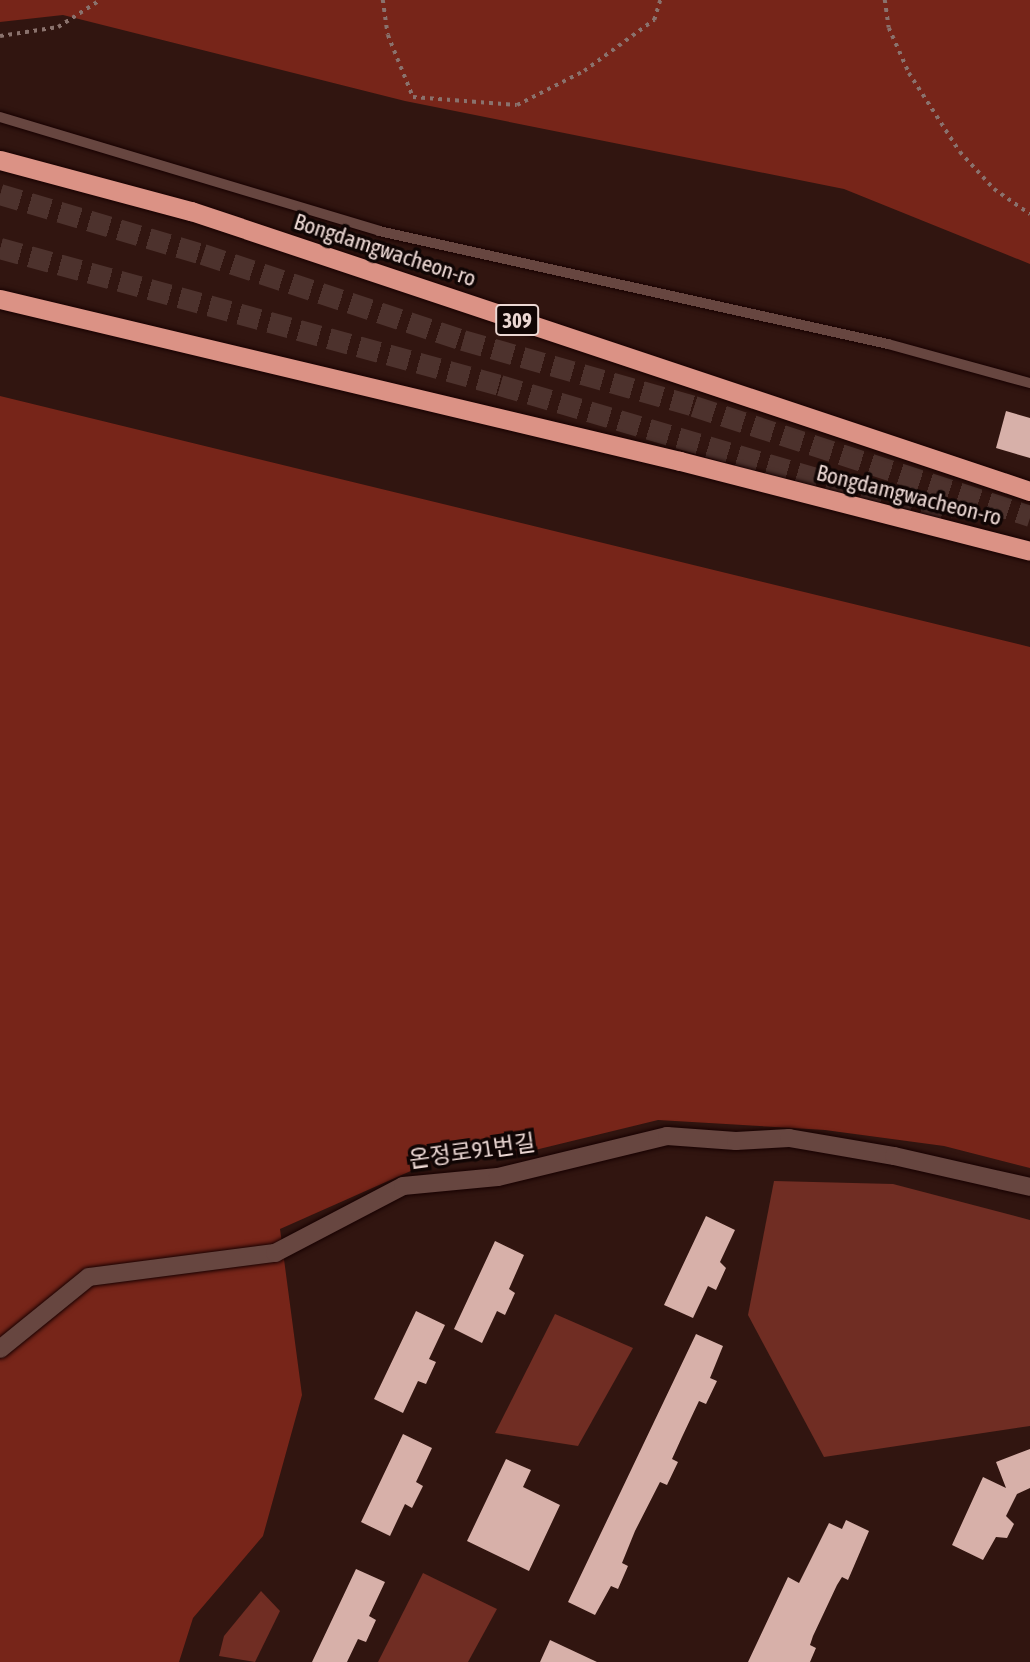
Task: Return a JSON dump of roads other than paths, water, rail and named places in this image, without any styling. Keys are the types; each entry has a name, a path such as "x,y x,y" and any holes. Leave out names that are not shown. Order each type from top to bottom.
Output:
{"highway":[{"name":"Bongdamgwacheon-ro","path":"0,160 191,211 1030,491"},
{"name":"Bongdamgwacheon-ro","path":"0,299 680,461 1030,551"}],"street":[{"name":"온정로91번길","path":"0,1349 89,1276 275,1254 403,1186 498,1177 667,1136 736,1141 789,1138 894,1156 1030,1187"}],"lane":[{"path":"0,117 379,231 888,344 1030,383"}],"tunnel":[{"path":"0,194 203,254 463,340 694,406 1030,516"},
{"path":"0,248 500,385 832,483 949,523"}]}
